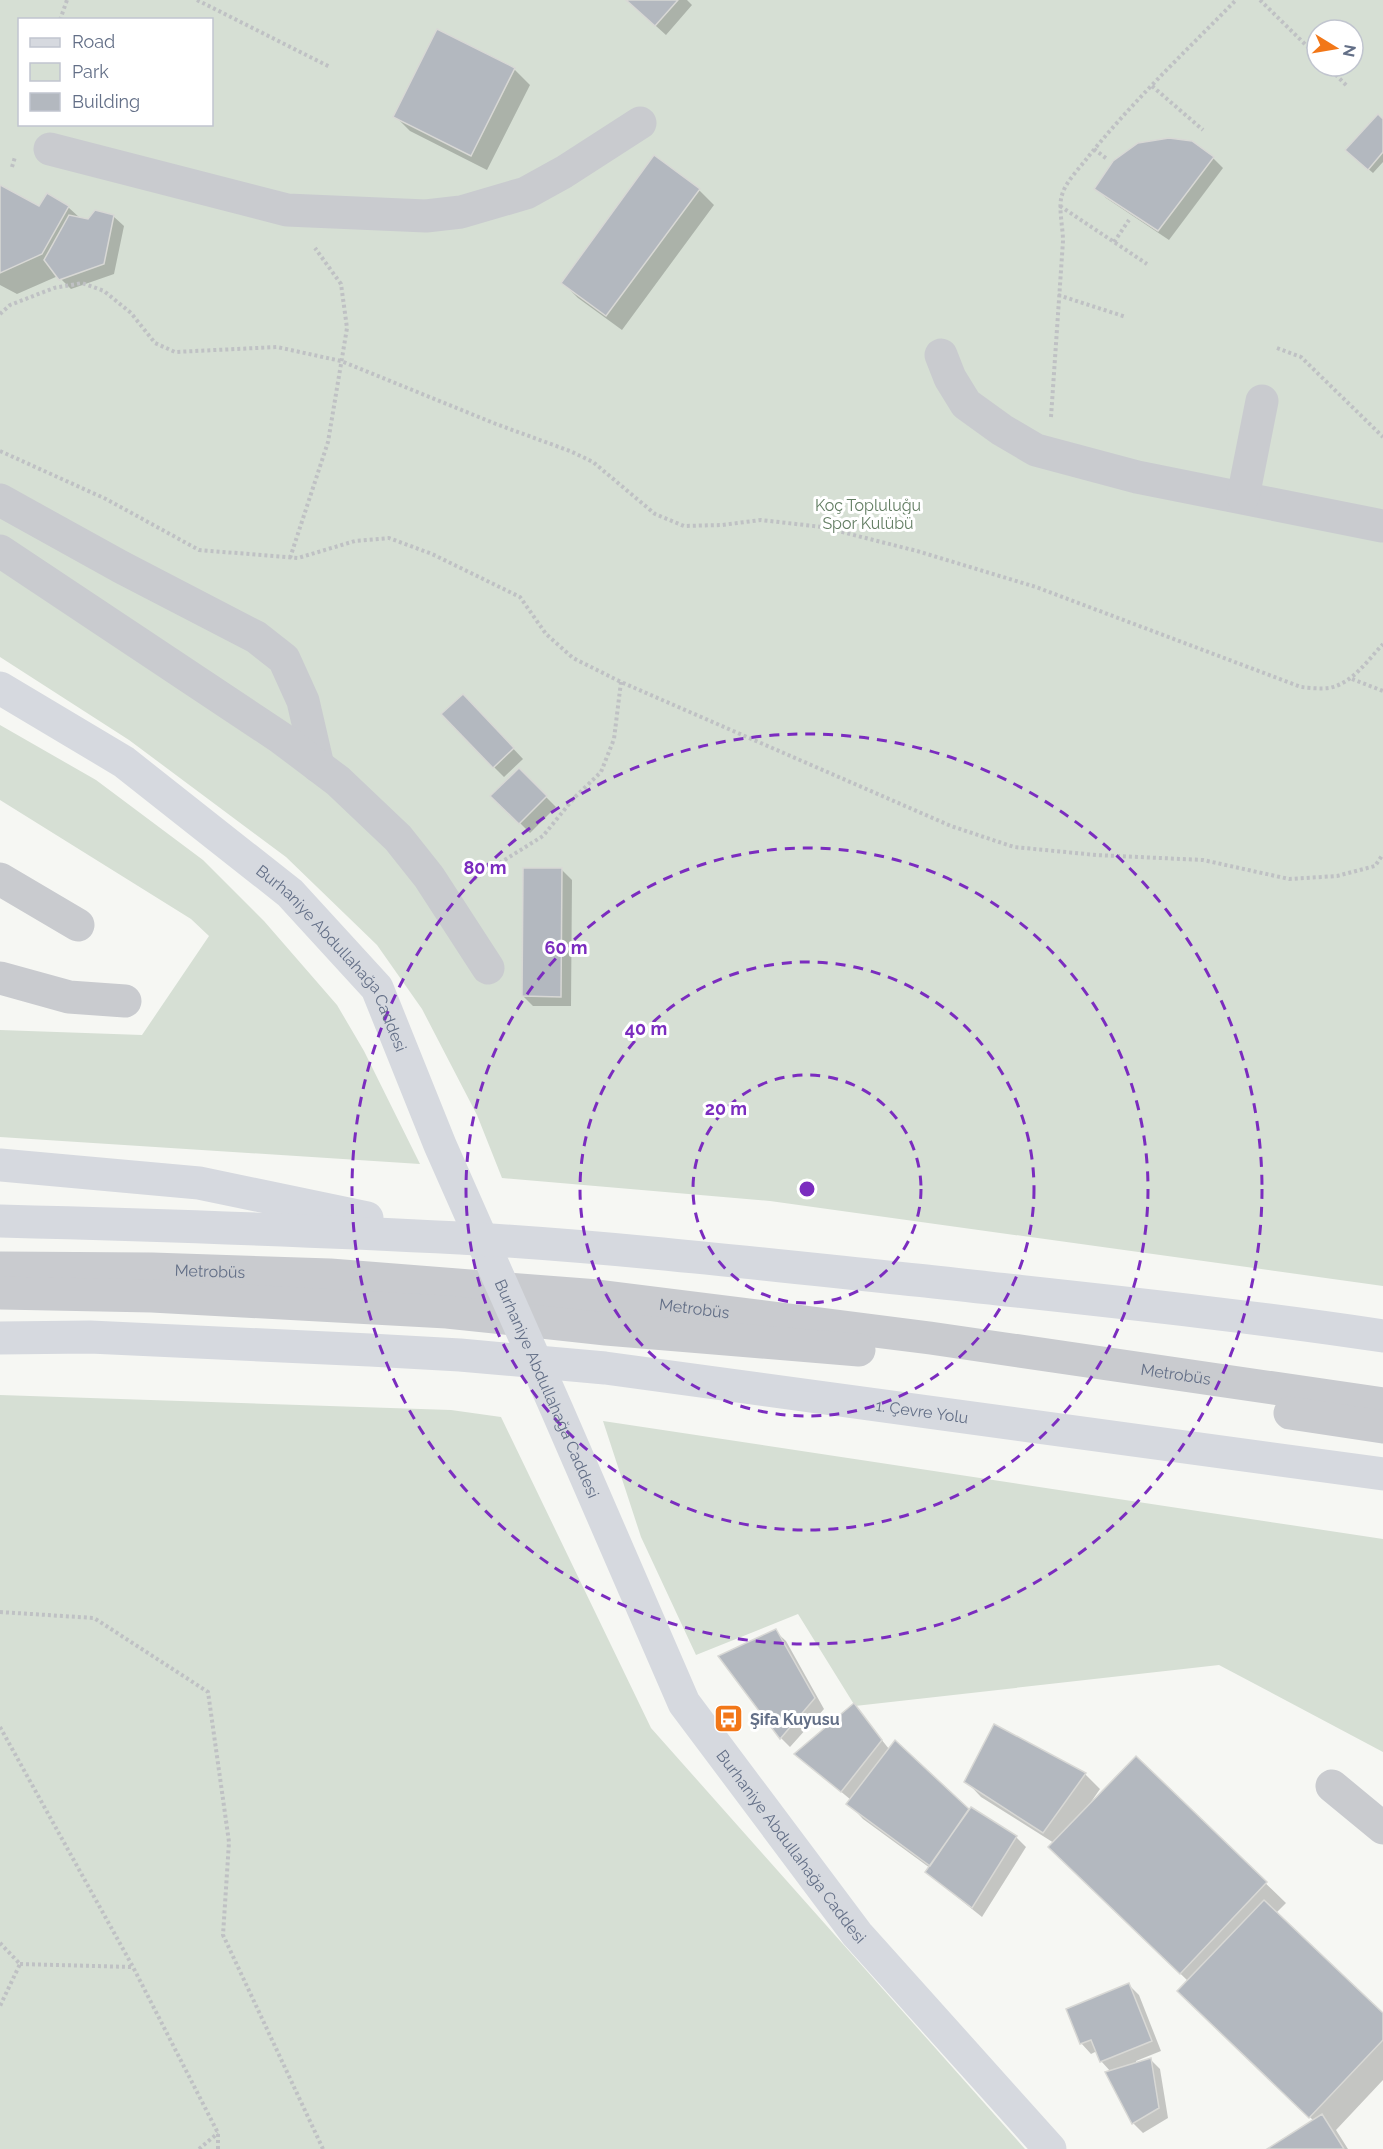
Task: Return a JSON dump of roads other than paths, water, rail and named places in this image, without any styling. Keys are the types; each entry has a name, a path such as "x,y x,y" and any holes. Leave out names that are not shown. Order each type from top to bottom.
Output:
{"main road":[{"name":"Burhaniye Abdullahağa Caddesi","path":"0,688 123,762 290,893 377,988 440,1145 558,1410 684,1703 857,1934 1050,2149"},
{"path":"0,1165 199,1183 462,1238"},
{"path":"0,1221 238,1228 462,1238 574,1246 1256,1317 1383,1336"},
{"name":"1. Çevre Yolu","path":"0,1338 90,1337 460,1355 605,1368 1383,1474"}],"street":[{"path":"50,149 287,210 426,216 460,212 526,193 564,172 640,123"},
{"path":"941,355 950,378 966,404 1036,450 1137,477 1382,526"},
{"path":"1243,498 1262,401"},
{"path":"0,500 121,567 256,637 284,658 303,701 318,765"},
{"path":"0,551 281,738 338,781 398,838 429,877 488,968"},
{"path":"0,879 78,925"},
{"path":"0,978 69,997 125,1001"},
{"name":"Metrobüs","path":"0,1268 152,1269 330,1275 606,1329 930,1356 1383,1427"},
{"name":"Metrobüs","path":"0,1293 448,1299 598,1296 930,1338 1383,1404"},
{"path":"1332,1786 1383,1828"}],"place":[{"name":"Şifa Kuyusu","path":"729,1719"}],"park label":[{"name":"Koç Topluluğu Spor Kulübü","path":"868,514"}]}
